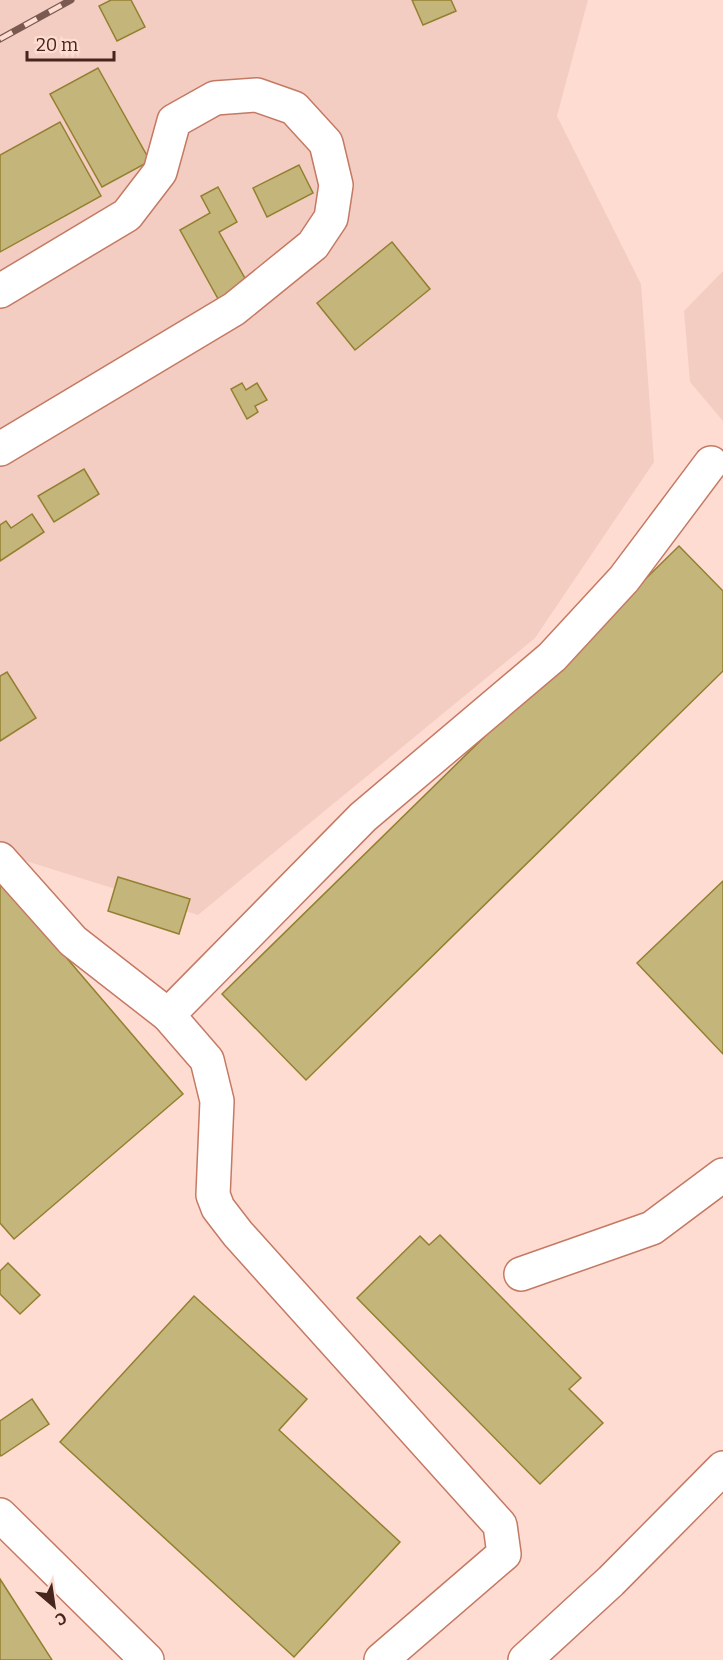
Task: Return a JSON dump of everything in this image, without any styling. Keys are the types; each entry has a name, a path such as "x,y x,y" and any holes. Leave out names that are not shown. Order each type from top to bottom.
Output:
{"lane":[{"path":"0,291 127,215 160,172 174,121 215,98 257,95 294,108 326,143 336,185 331,218 313,245 234,309 0,449"},
{"path":"168,1015 363,817 552,657 624,579 711,463"},
{"path":"0,859 73,941 168,1015 207,1060 217,1101 213,1195 218,1208 238,1234 500,1525 504,1554 381,1660"},
{"path":"521,1274 652,1228 723,1175"},
{"path":"525,1660 611,1581 723,1468"},
{"path":"0,1515 147,1660"}],"shaded area":[{"path":"0,0 588,0 557,116 641,284 654,462 535,638 198,915 10,856 0,849"},
{"path":"723,271 723,421 690,382 684,311"}],"building":[{"path":"111,0 131,0 145,27 117,41 99,6"},
{"path":"412,0 451,0 456,11 423,25"},
{"path":"98,68 150,161 102,187 50,94"},
{"path":"60,122 101,196 0,252 0,155"},
{"path":"299,165 313,193 267,217 253,188"},
{"path":"218,187 237,222 219,232 251,289 222,306 180,230 210,213 201,196"},
{"path":"392,242 430,289 355,350 317,303"},
{"path":"242,383 246,390 257,383 267,400 255,406 258,412 247,419 231,389"},
{"path":"84,469 99,494 54,522 38,496"},
{"path":"32,514 44,532 0,561 0,525 6,521 11,528"},
{"path":"679,546 723,591 723,671 306,1080 222,994"},
{"path":"7,672 36,718 0,741 0,676"},
{"path":"118,877 190,899 179,934 108,911"},
{"path":"0,880 183,1094 14,1239 0,1223"},
{"path":"723,881 723,1054 637,963"},
{"path":"440,1235 581,1378 569,1389 603,1423 540,1484 357,1298 420,1236 429,1245"},
{"path":"8,1263 40,1295 20,1314 0,1294 0,1271"},
{"path":"194,1296 307,1399 279,1430 400,1542 294,1657 60,1442"},
{"path":"32,1399 49,1424 1,1456 0,1421"},
{"path":"0,1579 52,1660 0,1660"}],"railway":[{"path":"0,39 71,0"}]}
